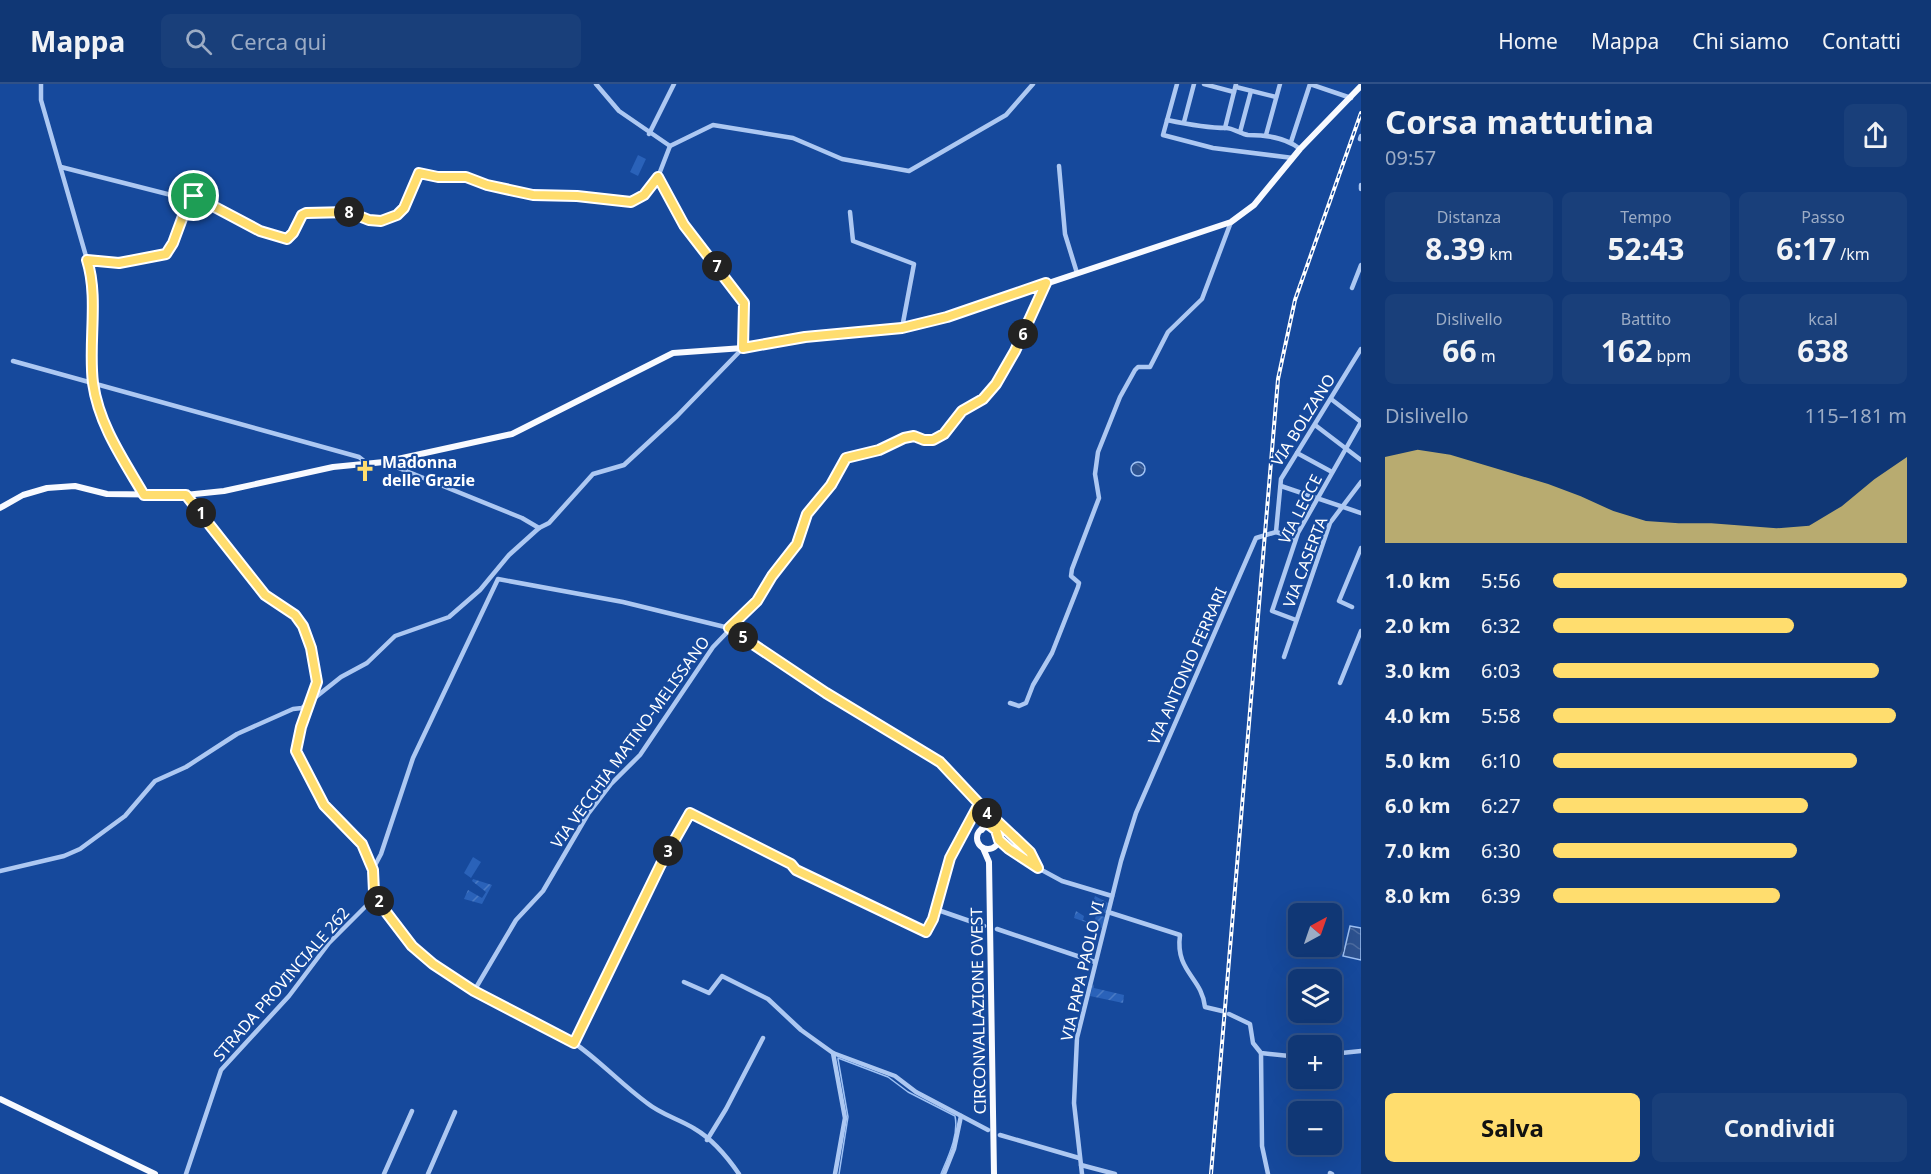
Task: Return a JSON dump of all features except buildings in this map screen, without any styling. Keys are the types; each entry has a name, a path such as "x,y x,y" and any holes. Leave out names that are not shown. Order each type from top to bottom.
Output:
{"main road":[{"path":"0,508 39,489 65,486 107,494 186,495 224,491 333,467 384,462 512,434 674,353 743,348 805,337 902,328 947,317 1231,222 1254,206 1300,150 1361,86"},
{"path":"985,815 985,829 977,839 983,848 1009,849"},
{"path":"985,829 996,830 999,840 1038,868"},
{"path":"989,862 999,840"},
{"name":"CIRCONVALLAZIONE OVEST","path":"983,848 989,862 994,1174"},
{"path":"0,1099 155,1174"}],"street":[{"path":"41,84 41,100 92,277 90,335 93,384 105,427 144,495"},
{"path":"596,84 619,111 649,134 670,146"},
{"path":"649,134 674,84"},
{"path":"61,167 183,198 194,196 260,231 287,239 293,233 302,215 306,213 349,212 376,222 397,215 404,208 419,173 438,177 466,177 487,185 533,195 577,196 631,202 644,195 658,177 670,146 712,125 786,137 843,159 909,171 1006,115 1033,84"},
{"path":"1177,84 1163,135 1213,148 1293,158"},
{"path":"1184,122 1194,84"},
{"path":"1204,84 1276,97"},
{"path":"1266,135 1280,84"},
{"path":"1291,142 1311,84 1351,98"},
{"path":"1225,128 1236,88"},
{"path":"1240,132 1251,91"},
{"path":"1167,120 1207,128 1225,128 1266,135 1291,142 1300,150"},
{"path":"1059,166 1065,234 1077,273"},
{"path":"0,870 64,856 80,849 120,821 155,782 186,767 237,734 310,702 340,677 367,663 395,636 449,616 480,590 509,555 539,528 549,523 593,474 624,465 677,416 743,348 744,303 684,225 658,177"},
{"path":"87,260 119,263 166,254 173,243 190,197"},
{"path":"850,212 853,241 915,265 902,328"},
{"path":"1010,703 1019,706 1026,703 1033,684 1052,653 1078,587 1079,583 1071,576 1072,569 1099,498 1095,464 1120,397 1135,370 1138,367 1150,367 1168,332 1202,299 1231,222"},
{"path":"1352,288 1361,265"},
{"name":"VIA VECCHIA MATINO-MELISSANO","path":"474,991 516,920 543,891 588,814 611,784 640,755 682,691 729,628 757,601 778,567 797,544 807,514 831,485 846,458 879,450 904,438 914,436 924,440 933,440 944,434 962,411 983,399 1015,351 1046,283"},
{"name":"VIA BOLZANO","path":"1276,532 1281,479 1359,358 1361,349"},
{"path":"13,361 359,457 368,464"},
{"path":"1331,399 1361,422"},
{"name":"VIA LECCE","path":"1296,620 1272,611 1295,538 1361,422"},
{"path":"1315,425 1361,460"},
{"path":"1298,453 1332,472"},
{"path":"384,462 500,509 539,528"},
{"name":"VIA CASERTA","path":"1284,657 1330,523 1361,482"},
{"path":"1281,486 1361,513"},
{"path":"186,495 265,595 295,615 303,626 311,648 317,682 296,751 324,805 362,844 373,870 374,892 418,952 474,991 574,1043 602,1063 646,1103 665,1116 697,1130 728,1158 739,1174"},
{"path":"1276,532 1295,538"},
{"name":"VIA ANTONIO FERRARI","path":"1136,813 1256,538 1276,532"},
{"path":"1352,607 1339,602 1361,548"},
{"path":"373,870 381,854 413,758 498,579 622,602 729,628 826,693 940,762 979,804 985,815 1030,852 1038,868 1062,881 1112,897"},
{"path":"1340,683 1361,631"},
{"path":"574,1043 661,864 690,813 791,864 796,870 926,932 950,858 979,804"},
{"name":"VIA PAPA PAOLO VI","path":"1082,1174 1074,1103 1077,1038 1108,912 1136,813"},
{"name":"STRADA PROVINCIALE 262","path":"187,1173 221,1070 290,996 329,943 367,905 374,892"},
{"path":"935,909 984,926"},
{"path":"1108,912 1180,935 1178,951 1188,973 1204,994 1205,1006 1222,1011"},
{"path":"997,929 1095,962"},
{"path":"684,982 709,993 722,976 747,987 768,999 801,1030 833,1053 895,1076 916,1092 988,1130"},
{"path":"1229,1014 1250,1024 1253,1043 1261,1053 1262,1146 1268,1174"},
{"path":"708,1140 763,1038"},
{"path":"1342,1053 1361,1051"},
{"path":"833,1053 845,1118 835,1174"},
{"path":"1261,1053 1288,1056"},
{"path":"384,1174 412,1111"},
{"path":"428,1174 455,1112"},
{"path":"944,1174 954,1149 961,1116"},
{"path":"1000,1135 1079,1158"},
{"path":"1081,1165 1115,1174"}],"shaded area":[{"path":"638,155 646,159 638,176 630,172"},
{"path":"473,857 481,862 471,878 464,873"},
{"path":"473,879 492,885 482,904 464,899 468,890 482,898 486,892 472,881"},
{"path":"1095,896 1108,903 1106,913 1097,911 1099,904 1093,902"},
{"path":"1076,911 1084,916 1083,920 1094,924 1096,915 1105,917 1102,928 1074,918"},
{"path":"1093,984 1094,988 1124,995 1123,1003 1090,996"}],"water":[{"path":"1138,462 1143,464 1145,469 1143,474 1138,476 1133,474 1131,469 1133,464"},
{"path":"1350,926 1361,928 1361,960 1343,956"}],"waterway":[{"path":"838,1058 888,1077 908,1092 955,1116 954,1138 941,1174"},
{"path":"838,1059 848,1117 839,1174"}],"railway":[{"path":"1211,1174 1278,379 1295,300 1361,113"}],"place":[{"name":"Madonna delle Grazie","path":"365,471"}],"route":[{"path":"194,196 190,197 173,243 166,254 119,263 87,260 92,277 90,335 93,384 105,427 144,495 186,495 265,595 295,615 303,626 311,648 317,682 301,727 296,751 310,782 324,805 362,844 373,870 374,892 383,908 423,957 466,987 574,1043 661,864 690,813 791,864 796,870 926,932 933,919 950,858 979,804 986,811 1000,826 1011,837 1030,852 1038,868 999,840 996,830 989,827 984,818 986,811 940,762 826,693 729,628 757,601 772,576 797,544 807,514 831,485 846,458 879,450 904,438 914,436 924,440 933,440 944,434 962,411 983,399 996,384 1015,351 1046,283 947,317 902,328 805,337 743,348 746,311 744,303 684,225 658,177 644,195 631,202 577,196 533,195 487,185 466,177 438,177 419,173 404,208 397,215 376,222 349,212 306,213 299,218 291,237 287,239 260,231 194,196"}]}
